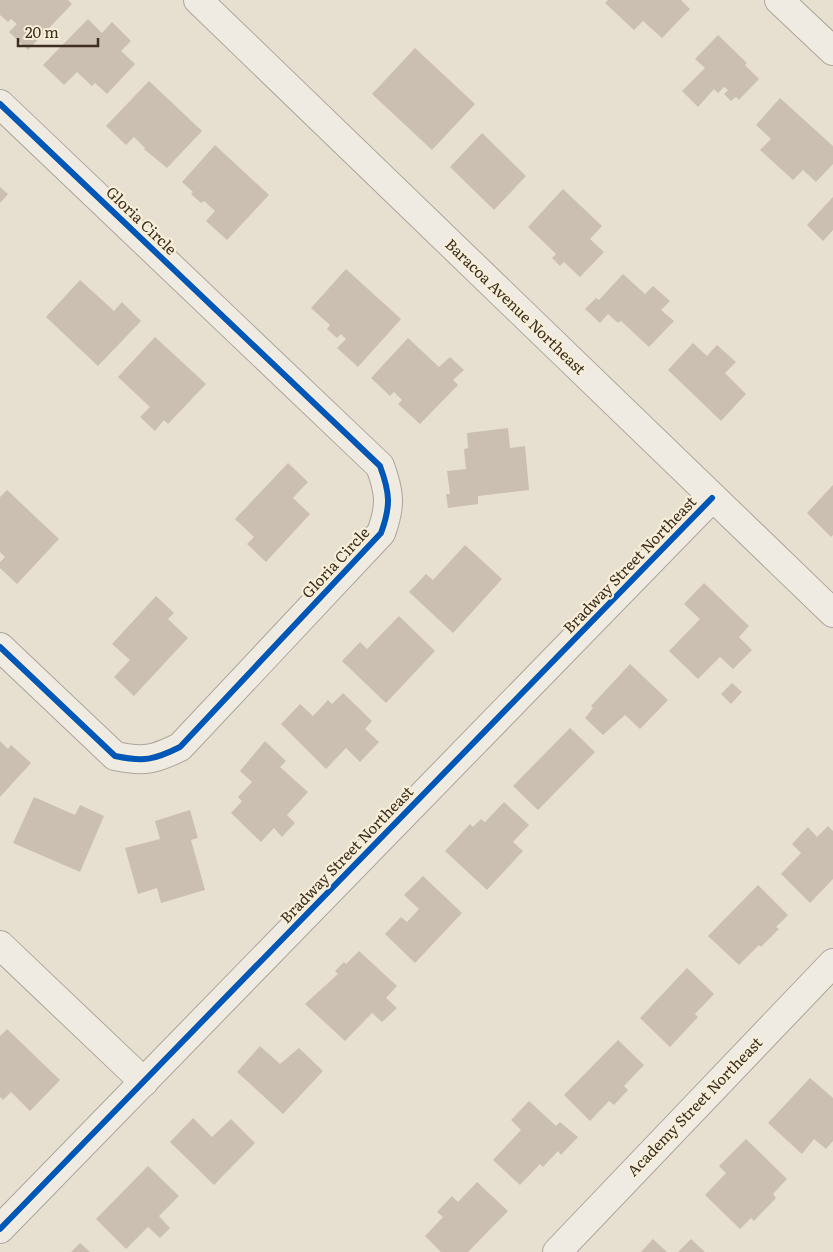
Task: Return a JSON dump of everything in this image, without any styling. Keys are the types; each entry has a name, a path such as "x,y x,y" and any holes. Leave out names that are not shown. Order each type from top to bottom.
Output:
{"street":[{"name":"Baracoa Avenue Northeast","path":"198,0 833,613"},
{"path":"779,0 833,51"},
{"name":"Gloria Circle","path":"0,104 380,466 388,486 389,512 381,533 180,746 156,758 138,761 115,756 0,647"},
{"name":"Bradway Street Northeast","path":"0,1229 712,498"},
{"path":"0,945 144,1082"},
{"name":"Academy Street Northeast","path":"557,1252 833,963"}],"building":[{"path":"0,0 68,0 72,4 28,50 9,32 17,24 11,19 8,22 0,15"},
{"path":"608,0 681,0 690,9 662,38 643,21 634,30 605,3"},
{"path":"88,19 102,33 112,22 131,41 121,51 135,64 107,94 95,83 92,86 77,72 64,85 43,65"},
{"path":"718,35 747,63 745,65 759,79 739,100 736,97 731,101 724,94 728,90 724,87 718,93 714,89 698,107 682,91 705,68 695,59"},
{"path":"415,48 475,104 432,150 372,94"},
{"path":"149,81 202,131 167,168 144,149 134,137 126,145 106,126"},
{"path":"780,98 833,146 833,164 816,182 803,170 793,180 760,150 771,139 756,125"},
{"path":"482,133 526,176 494,210 450,167"},
{"path":"215,145 269,195 227,240 206,221 215,211 204,201 201,203 182,182"},
{"path":"0,187 8,194 0,203"},
{"path":"563,189 602,226 590,239 604,252 580,277 564,262 560,266 552,258 556,254 528,227"},
{"path":"833,197 833,230 823,241 807,225"},
{"path":"346,269 401,319 358,367 337,348 346,339 341,334 337,338 327,329 330,325 311,308"},
{"path":"623,274 645,294 653,286 670,301 661,310 674,321 649,347 621,321 618,323 608,314 600,323 585,309 596,298 599,300"},
{"path":"80,280 114,311 122,302 141,321 98,366 46,317"},
{"path":"155,337 206,384 168,424 164,420 155,431 140,417 150,407 118,377"},
{"path":"408,338 439,367 450,357 464,370 453,380 458,385 420,424 398,404 402,400 394,392 390,396 371,378"},
{"path":"693,343 707,356 717,345 736,362 725,373 746,394 721,421 668,370"},
{"path":"508,428 510,448 525,446 529,490 478,496 478,504 448,508 446,494 450,494 447,471 466,469 464,449 468,448 467,433"},
{"path":"288,463 308,482 293,498 310,514 266,562 247,544 254,537 235,519"},
{"path":"833,485 833,535 831,537 807,513"},
{"path":"7,490 59,539 17,584 0,568 0,562 5,557 0,552 0,497"},
{"path":"465,545 502,579 453,633 409,592 426,574 433,580"},
{"path":"704,583 749,626 739,637 752,650 733,669 720,657 698,679 669,651 700,619 684,604"},
{"path":"156,596 174,613 168,619 188,638 134,696 114,677 130,660 112,644"},
{"path":"399,616 435,651 386,703 342,661 360,642 367,649"},
{"path":"630,664 668,700 640,729 625,715 603,735 585,718 593,708 591,706"},
{"path":"732,683 742,692 731,704 721,694"},
{"path":"343,693 372,721 365,729 379,742 360,762 346,748 326,769 281,724 300,704 313,716 328,700 332,704"},
{"path":"570,728 595,752 538,810 513,786"},
{"path":"0,741 8,749 11,745 31,763 0,797"},
{"path":"265,741 286,761 280,767 308,792 287,815 295,823 282,837 274,828 261,842 231,813 242,801 238,797 252,782 240,771"},
{"path":"34,797 75,815 80,805 104,816 80,872 13,843"},
{"path":"504,802 529,825 513,842 523,851 487,890 445,851 470,824 473,827 481,819 485,822"},
{"path":"190,810 198,838 191,840 205,890 161,903 157,888 138,894 125,848 160,839 155,821"},
{"path":"828,826 833,831 833,879 810,903 781,874 801,853 792,844 808,827 817,837"},
{"path":"423,876 462,913 415,963 385,934 401,917 407,922 419,909 404,895"},
{"path":"758,885 788,915 776,927 779,929 739,965 708,936"},
{"path":"359,951 397,986 386,998 397,1008 382,1022 372,1013 345,1041 305,1004 338,974 335,971 344,962 346,964"},
{"path":"687,968 714,994 695,1014 698,1017 670,1047 640,1018"},
{"path":"7,1029 60,1080 30,1111 11,1092 3,1100 0,1097 0,1036"},
{"path":"618,1040 644,1065 624,1086 628,1090 614,1105 609,1101 590,1121 564,1095"},
{"path":"260,1046 280,1064 299,1048 323,1071 283,1114 237,1072"},
{"path":"810,1078 833,1098 833,1141 826,1149 814,1139 802,1154 768,1123"},
{"path":"529,1101 556,1126 560,1122 578,1137 561,1155 558,1151 543,1167 540,1164 520,1185 493,1160 521,1130 511,1120"},
{"path":"193,1118 212,1137 231,1119 255,1143 214,1185 170,1142"},
{"path":"746,1139 787,1179 773,1194 776,1198 754,1221 751,1218 740,1229 705,1195 726,1173 719,1166"},
{"path":"148,1166 179,1196 159,1216 170,1228 160,1238 148,1227 126,1249 96,1219"},
{"path":"477,1182 508,1211 468,1252 441,1252 425,1236 443,1217 437,1212 452,1196 458,1202"},
{"path":"653,1239 667,1252 641,1252"},
{"path":"691,1239 705,1252 678,1252"},
{"path":"80,1243 90,1252 71,1252"}],"cycle path":[{"path":"0,104 380,466 386,484 388,499 388,507 381,533 180,747 163,755 149,759 115,756 0,647"},
{"path":"0,1229 712,498"}]}
